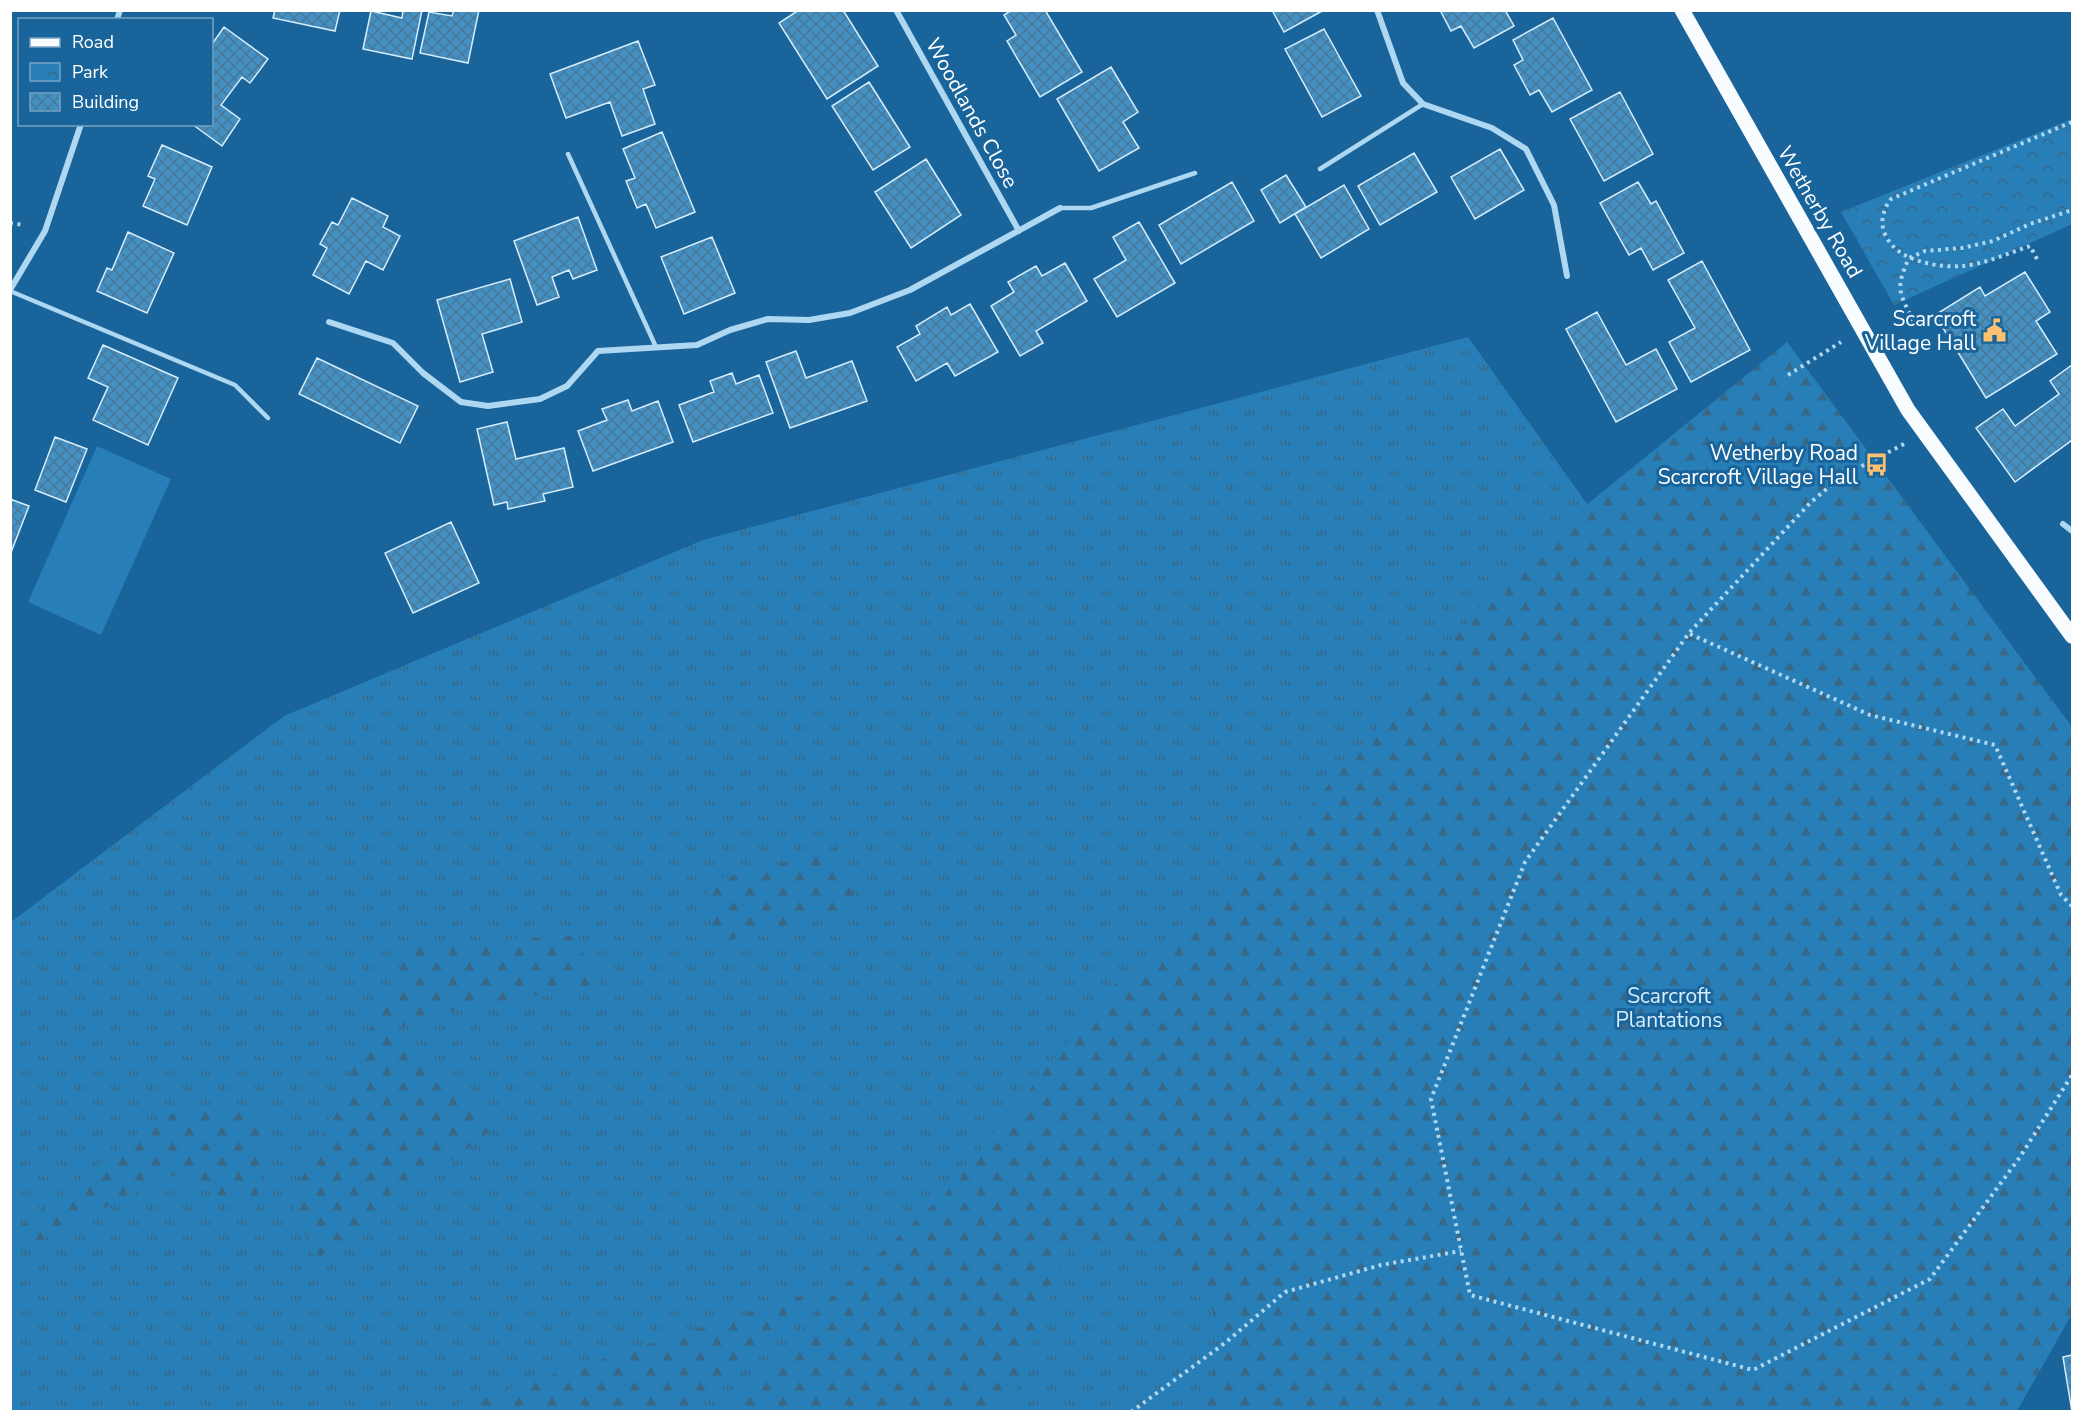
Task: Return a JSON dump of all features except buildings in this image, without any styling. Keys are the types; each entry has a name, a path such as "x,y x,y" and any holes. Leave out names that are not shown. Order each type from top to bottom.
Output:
{"main road":[{"name":"Wetherby Road","path":"1682,10 1908,410 2073,636"}],"street":[{"name":"Woodlands Close","path":"896,10 1019,231"},
{"path":"1377,10 1403,83 1423,104 1492,128 1526,149 1554,205 1567,276"},
{"path":"10,291 45,231 80,126"},
{"path":"328,322 393,343 423,373 460,402 488,406 540,399 567,386 598,351 697,345 730,330 768,319 808,320 849,313 910,290 1059,208"},
{"path":"2063,524 2073,531"}],"lane":[{"path":"1320,170 1423,104"},
{"path":"568,154 656,347"},
{"path":"1059,208 1091,208 1195,173"},
{"path":"10,291 235,385 268,418"}],"path":[{"path":"2037,260 2030,246 1962,266 1929,264 1909,258 1890,246 1883,231 1884,209 1891,199 2073,122"},
{"path":"1913,321 1901,295 1900,279 1909,258 1925,251 1962,248 1994,241 2030,224 2073,210"},
{"path":"1788,375 1862,329"},
{"path":"1926,434 1840,477 1811,502 1689,633 1525,862 1431,1099 1470,1295 1753,1370 1930,1279 2020,1157 2073,1075"},
{"path":"1689,633 1870,715 1995,745 2061,895 2073,906"},
{"path":"1131,1412 1225,1343 1285,1292 1381,1265 1461,1251"}],"green space":[{"path":"2072,119 2072,224 1894,305 1841,212"},
{"path":"1468,337 1634,570 1071,1242 1157,1240 1199,1275 1225,1343 1196,1411 11,1412 11,922 284,716 703,540"},
{"name":"Scarcroft Plantations","path":"1787,342 2072,727 2072,1314 2017,1411 1196,1411 1225,1343 1199,1275 1157,1240 1070,1243 1007,1411 735,1411 824,1304 944,1195 1116,983 1254,872 1526,554"},
{"path":"97,446 171,479 101,635 28,602"},
{"path":"841,847 856,907 714,944 705,883"},
{"path":"573,935 600,986 475,1005 387,1031 495,1128 316,1260 291,1202 410,947"},
{"path":"269,1107 256,1210 170,1175 11,1255 11,1234 162,1115"},
{"path":"810,1293 686,1411 438,1411"}],"place":[{"name":"Scarcroft Village Hall","path":"1994,331"},
{"name":"Wetherby Road Scarcroft Village Hall","path":"1876,465"}]}
